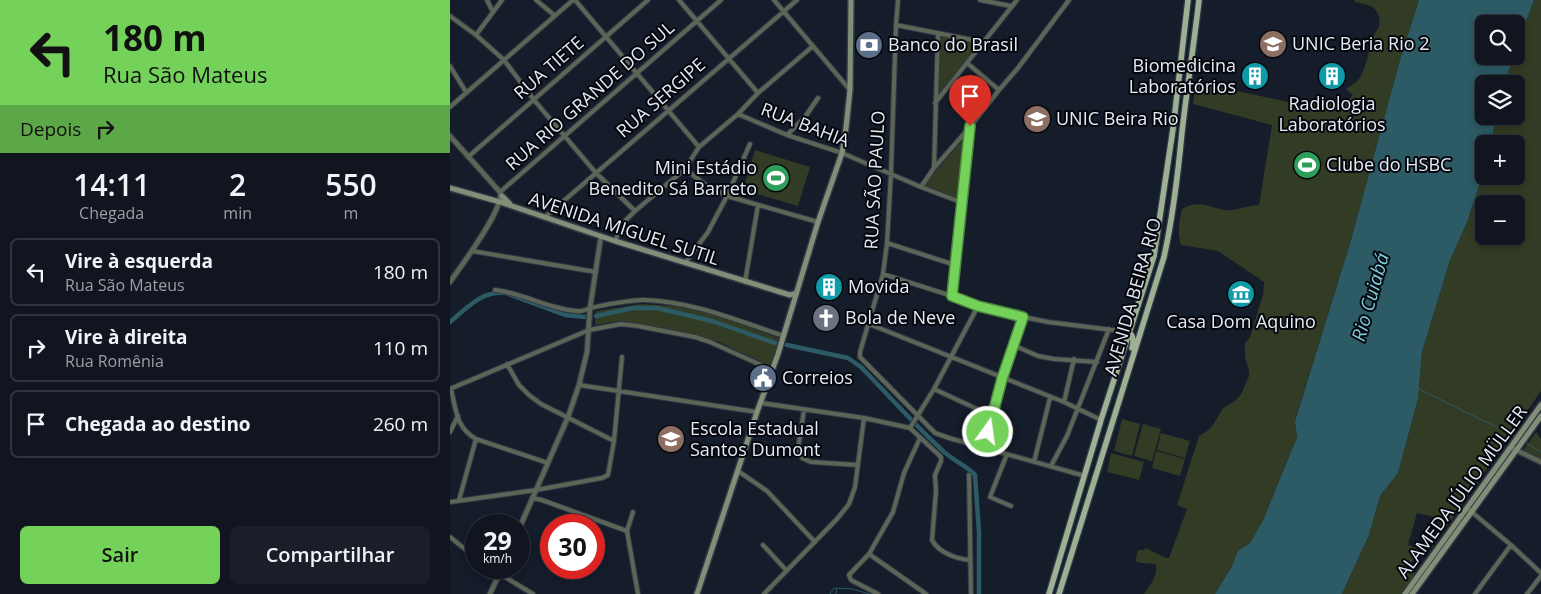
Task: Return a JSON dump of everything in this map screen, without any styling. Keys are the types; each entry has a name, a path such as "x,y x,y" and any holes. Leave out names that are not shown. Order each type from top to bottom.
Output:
{"main road":[{"path":"697,594 800,288 818,222 842,154 850,90 851,0"},
{"name":"AVENIDA BEIRA RIO","path":"1049,594 1084,476 1154,256 1169,160 1188,0"},
{"name":"AVENIDA BEIRA RIO","path":"1059,594 1164,257 1180,165 1182,132 1199,0"},
{"path":"1169,160 1173,166 1180,165"},
{"path":"1167,173 1174,172 1177,178"},
{"name":"AVENIDA MIGUEL SUTIL","path":"450,188 500,202 614,241 745,282 793,294"},
{"path":"501,194 512,207"},
{"path":"793,306 793,294 801,280"},
{"path":"793,294 800,288"},
{"path":"1129,332 1133,339 1130,363"},
{"name":"ALAMEDA JÚLIO MÜLLER","path":"1405,594 1469,510 1541,406"},
{"name":"ALAMEDA JÚLIO MÜLLER","path":"1513,449 1541,416"},
{"path":"1101,422 1106,431 1110,431"},
{"name":"ALAMEDA JÚLIO MÜLLER","path":"1412,594 1469,510"}],"street":[{"path":"488,0 493,12"},
{"path":"476,34 502,0"},
{"path":"536,0 554,15"},
{"path":"450,107 554,15 574,0 699,147"},
{"name":"RUA TIETE","path":"468,157 648,0"},
{"path":"679,0 758,93"},
{"name":"RUA RIO GRANDE DO SUL","path":"501,194 721,0"},
{"path":"774,0 850,90"},
{"name":"RUA SERGIPE","path":"544,218 797,0"},
{"name":"RUA SÃO PAULO","path":"898,0 887,243 883,274 860,357 918,418"},
{"path":"980,0 1011,6"},
{"path":"936,103 1016,0"},
{"path":"921,187 934,168 1018,68 1069,0"},
{"path":"450,16 476,34 504,60 534,100 596,173 635,211"},
{"path":"896,24 983,42"},
{"path":"934,168 938,33"},
{"path":"614,241 622,223 685,170 699,147 813,46"},
{"path":"967,63 999,90"},
{"path":"450,66 466,92"},
{"path":"786,135 805,117 818,98"},
{"name":"RUA BAHIA","path":"738,114 786,135 842,154 963,203"},
{"path":"952,296 970,126"},
{"path":"450,136 501,194 500,202 472,251 450,282"},
{"path":"685,263 708,232 727,196 750,144"},
{"path":"685,170 706,186 727,196 818,222"},
{"path":"745,282 758,205"},
{"path":"525,514 568,417 579,385 587,352 590,308 601,236"},
{"path":"887,243 955,265"},
{"path":"472,251 596,272"},
{"path":"883,274 978,306 1023,317 1129,332"},
{"path":"495,290 505,291 578,312 590,308 641,300 672,302 717,314 784,336"},
{"path":"910,428 918,418 978,306"},
{"path":"984,448 1002,379 1023,317"},
{"path":"548,463 476,439 467,434 462,428 450,388 589,330 621,324 695,337 772,370"},
{"path":"869,324 952,356 1002,379 1064,402 1101,422"},
{"path":"1051,466 1067,436 1109,329"},
{"path":"1013,345 1038,356 1097,362"},
{"path":"450,502 536,490 602,478 608,475 614,441 622,357"},
{"path":"1064,402 1074,360"},
{"path":"507,364 519,385 528,395 541,404 614,441"},
{"path":"579,385 757,412"},
{"path":"934,389 992,416"},
{"path":"1034,462 1050,398"},
{"path":"761,403 864,418 910,428 941,459 935,475 936,491 932,540 936,547 942,551 970,560"},
{"path":"804,410 798,449 802,458 811,462 858,465"},
{"path":"450,432 458,416"},
{"path":"764,594 837,519 849,504 858,465 864,418"},
{"path":"918,418 935,433 1084,476"},
{"path":"878,594 851,580 849,574 869,554 893,512 904,473 920,438"},
{"path":"459,500 476,439"},
{"path":"1513,449 1541,462"},
{"path":"1007,454 990,497 1011,506"},
{"path":"738,471 767,491 815,542"},
{"path":"969,476 971,594"},
{"path":"532,498 627,531"},
{"path":"1469,510 1541,574 1527,594"},
{"path":"633,512 627,531 638,594"},
{"path":"450,537 465,549"},
{"path":"763,545 786,570"},
{"path":"1475,594 1510,545"},
{"path":"869,554 926,594"},
{"path":"490,594 497,579"},
{"path":"508,579 533,594"}],"shaded area":[{"path":"1354,0 1419,0 1400,60 1351,240 1295,420 1297,437 1264,518 1250,543 1238,552 1215,594 1144,594 1155,576 1156,564 1135,561 1138,550 1146,548 1169,558 1187,509 1177,505 1199,436 1213,425 1223,408 1235,401 1241,394 1249,376 1245,357 1245,343 1250,337 1263,295 1264,282 1218,251 1181,245 1179,227 1182,209 1196,204 1226,210 1259,205 1272,125 1193,104 1196,82 1307,106 1312,102 1318,101 1349,99 1353,95 1346,89 1356,82 1362,74 1368,56 1370,40 1380,23 1378,14 1373,7 1355,2"},
{"path":"1534,0 1541,0 1541,391 1429,552 1442,519 1417,513 1408,545 1421,550 1408,567 1416,575 1402,594 1342,594 1369,535 1380,496 1398,473 1418,399 1422,352 1450,260 1468,220 1475,198 1475,245 1525,245 1525,195 1476,195 1479,185 1525,185 1525,135 1493,135 1494,125 1525,125 1525,75 1507,75 1511,65 1525,65 1525,24"},
{"path":"942,36 977,43 977,47 939,93 937,92 940,38"},
{"path":"968,133 961,197 958,198 926,187 926,183"},
{"name":"Mini Estádio Benedito Sá Barreto","path":"755,150 810,167 798,206 743,190"},
{"path":"641,304 676,306 700,311 781,339 770,366 719,342 698,336 620,321 595,325 596,311"},
{"path":"1122,419 1140,424 1132,456 1114,451"},
{"path":"1143,424 1161,429 1152,461 1134,456"},
{"path":"1536,432 1541,439 1541,460 1523,451"},
{"path":"1161,433 1190,441 1185,458 1157,450"},
{"path":"1156,451 1185,459 1180,476 1152,468"},
{"path":"1111,453 1144,462 1139,480 1107,472"}],"water":[{"name":"Rio Cuiabá","path":"1419,0 1534,0 1525,24 1525,15 1475,15 1475,65 1511,65 1507,75 1475,75 1475,125 1494,125 1493,135 1475,135 1475,185 1479,185 1468,220 1450,260 1422,352 1418,399 1398,473 1380,496 1369,535 1342,594 1215,594 1232,566 1238,551 1250,543 1264,518 1297,437 1295,421 1351,240 1400,60"}],"waterway":[{"path":"450,322 475,301 497,293 506,293 565,315 585,317"},
{"path":"596,316 633,308 657,308 712,321 775,343"},
{"path":"787,345 848,358 861,367 942,450 975,475 979,532 979,594"},
{"path":"1419,389 1515,436"},
{"path":"1526,443 1541,452"},
{"path":"830,594 834,588 853,589 869,594"},
{"path":"836,594 837,588"}],"place":[{"name":"UNIC Beria Rio 2","path":"1273,44"},
{"name":"Banco do Brasil","path":"869,45"},
{"name":"Biomedicina Laboratórios","path":"1255,76"},
{"name":"Radiologia Laboratórios","path":"1332,76"},
{"name":"UNIC Beira Rio","path":"1037,119"},
{"name":"Clube do HSBC","path":"1307,165"},
{"name":"Mini Estádio Benedito Sá Barreto","path":"776,178"},
{"name":"Movida","path":"829,287"},
{"name":"Casa Dom Aquino","path":"1241,294"},
{"name":"Bola de Neve","path":"826,318"},
{"name":"Correios","path":"763,378"},
{"name":"Escola Estadual Santos Dumont","path":"671,439"}],"route":[{"path":"970,126 952,296 978,306 1023,317 1002,379 988,432"}]}
